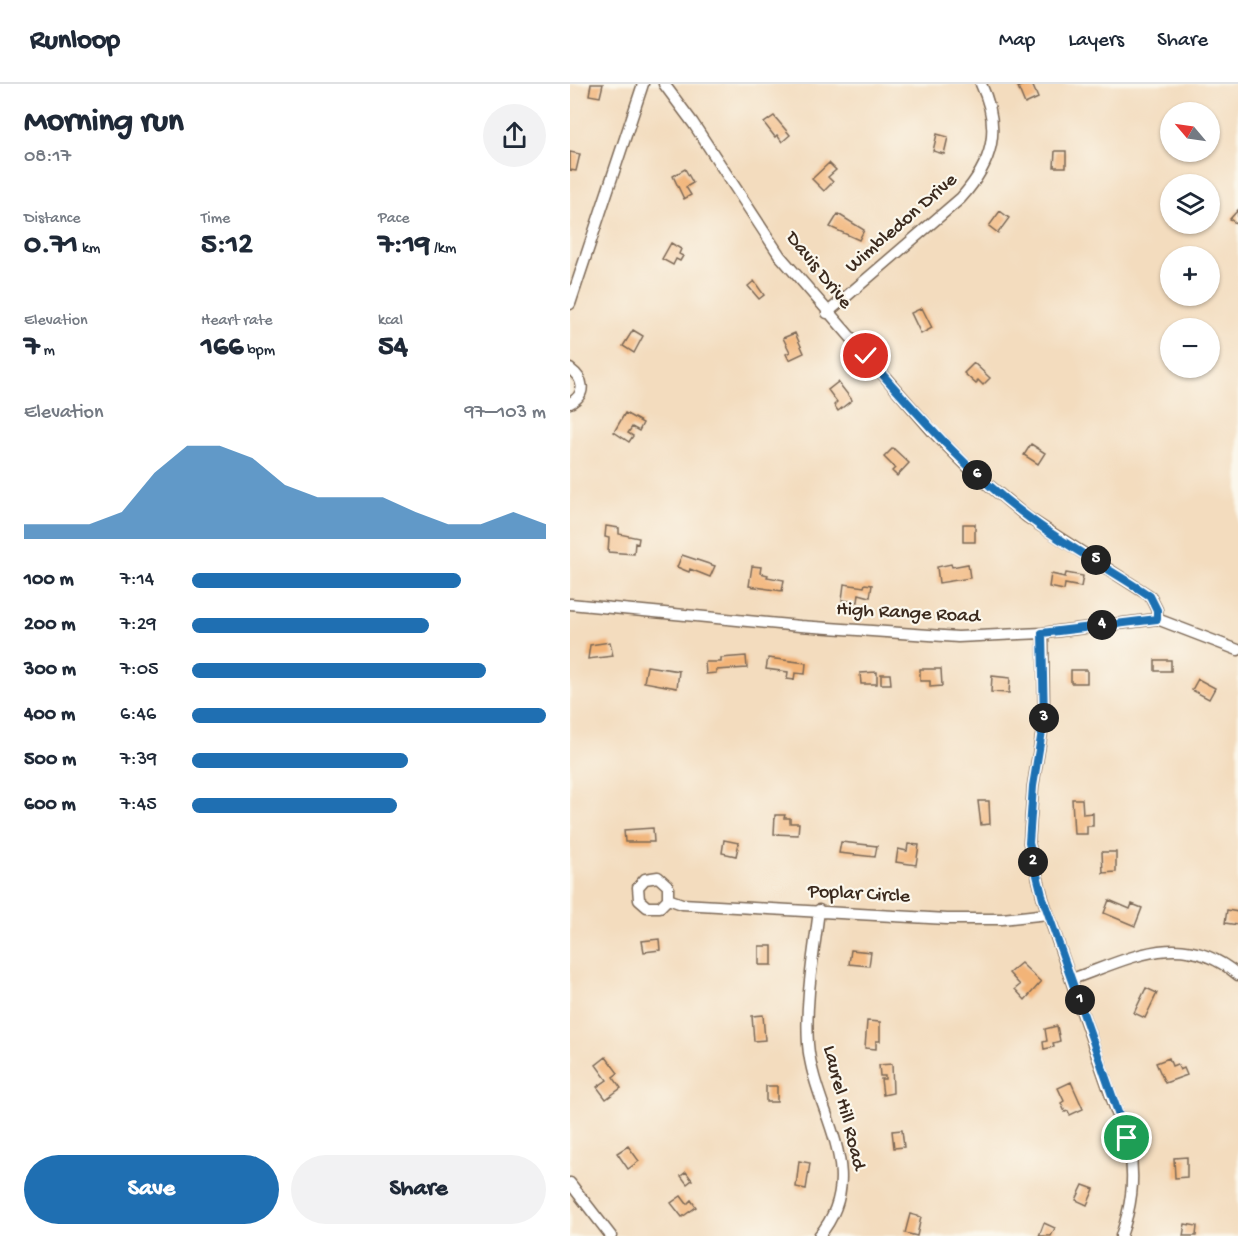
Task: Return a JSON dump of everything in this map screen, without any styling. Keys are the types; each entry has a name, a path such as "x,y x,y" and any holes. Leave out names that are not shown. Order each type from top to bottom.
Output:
{"street":[{"path":"570,304 643,84"},
{"name":"Davis Drive","path":"664,84 693,123 754,219 827,312 933,432 973,472 1027,517 1150,596 1157,610 1157,619"},
{"name":"Wimbledon Drive","path":"827,312 961,198 977,180 987,159 993,125 990,103 981,84"},
{"path":"570,369 577,374 582,386 579,397 570,403"},
{"name":"High Range Road","path":"570,604 935,636 1042,633 1157,619 1238,650"},
{"path":"1042,633 1044,719 1033,786 1029,843 1036,877 1048,914 1130,1151 1133,1180 1131,1198 1121,1236"},
{"name":"Poplar Circle","path":"668,899 682,904 947,919 1002,920 1048,914"},
{"name":"Laurel Hill Road","path":"819,910 808,1023 809,1056 838,1154 843,1179 837,1207 819,1236"},
{"path":"1072,979 1143,954 1176,948 1211,958 1238,975"},
{"path":"570,1183 611,1236"}],"building":[{"path":"591,84 603,84 600,97 589,95"},
{"path":"1032,84 1038,98 1025,104 1018,87"},
{"path":"774,116 790,135 782,142 764,123"},
{"path":"937,134 948,137 944,154 933,151"},
{"path":"1055,151 1066,151 1066,167 1054,167"},
{"path":"570,152 580,154 576,171 570,170"},
{"path":"829,163 836,170 828,177 833,182 824,191 812,179"},
{"path":"685,169 693,183 686,187 691,195 684,199 673,176"},
{"path":"1238,210 1238,225 1230,219"},
{"path":"1000,211 1009,218 998,233 989,226"},
{"path":"838,214 864,230 859,240 830,227"},
{"path":"671,243 681,249 679,254 683,256 680,261 676,259 673,265 662,259"},
{"path":"754,281 764,295 759,299 748,286"},
{"path":"922,308 932,328 921,334 911,313"},
{"path":"633,330 643,336 634,353 623,346"},
{"path":"795,333 804,353 789,360 786,354 790,352 783,338"},
{"path":"974,363 990,378 983,385 978,380 976,384 964,373"},
{"path":"838,382 852,400 838,411 834,405 837,402 828,390"},
{"path":"625,413 643,423 639,431 632,427 628,433 633,436 629,442 614,432"},
{"path":"1031,444 1045,453 1038,464 1024,455"},
{"path":"893,448 909,463 897,476 892,471 895,468 884,457"},
{"path":"963,524 975,524 975,542 963,542"},
{"path":"606,526 619,528 619,534 639,538 638,544 635,543 634,554 608,552 609,538 605,537"},
{"path":"682,555 715,566 710,577 690,569 689,572 677,567"},
{"path":"951,564 952,567 968,564 970,578 939,583 937,567"},
{"path":"752,566 761,567 760,573 768,575 767,577 784,580 782,591 749,586"},
{"path":"1066,573 1083,576 1081,587 1065,584 1064,590 1049,587 1051,574 1065,577"},
{"path":"844,584 864,587 865,584 872,585 870,597 859,594 858,602 842,600"},
{"path":"610,642 613,656 588,659 590,645"},
{"path":"746,656 747,668 716,670 716,673 706,674 705,662 721,662 721,658"},
{"path":"768,658 806,663 805,674 795,673 794,680 787,679 788,672 766,669"},
{"path":"1155,660 1171,660 1171,671 1155,671"},
{"path":"647,666 679,671 677,688 644,682"},
{"path":"920,669 941,669 942,686 930,687 930,681 920,681"},
{"path":"1071,670 1087,670 1087,683 1071,683"},
{"path":"877,672 877,684 861,684 860,673"},
{"path":"881,674 890,674 891,684 881,684"},
{"path":"992,676 1010,678 1009,693 991,692"},
{"path":"1198,679 1215,688 1209,699 1192,690"},
{"path":"1072,799 1082,799 1083,814 1093,813 1093,826 1087,826 1087,834 1074,834"},
{"path":"978,801 989,801 990,824 981,825"},
{"path":"775,815 785,815 784,818 790,818 790,823 799,823 798,835 774,834"},
{"path":"653,828 654,842 625,842 624,830"},
{"path":"724,840 739,843 736,856 722,853"},
{"path":"841,842 877,846 875,857 839,853"},
{"path":"908,844 919,845 916,865 896,862 898,849 907,851"},
{"path":"1102,852 1116,852 1116,872 1103,873"},
{"path":"1109,900 1130,909 1132,904 1142,908 1135,926 1104,913"},
{"path":"1227,910 1238,912 1238,925 1225,923"},
{"path":"659,939 660,950 644,952 642,941"},
{"path":"759,946 772,946 772,965 759,965"},
{"path":"851,950 871,952 869,966 849,964"},
{"path":"1021,963 1041,982 1025,1000 1015,989 1020,985 1009,973"},
{"path":"1146,988 1157,993 1145,1018 1134,1013"},
{"path":"763,1015 765,1040 754,1041 752,1016"},
{"path":"867,1021 880,1022 880,1041 876,1041 876,1049 865,1048"},
{"path":"1057,1026 1060,1041 1053,1043 1054,1047 1044,1049 1043,1042 1047,1041 1045,1029"},
{"path":"606,1057 618,1073 613,1077 621,1088 606,1099 597,1087 607,1080 596,1065"},
{"path":"1169,1058 1172,1066 1177,1064 1180,1070 1184,1068 1187,1075 1165,1083 1156,1063"},
{"path":"892,1064 893,1093 883,1095 881,1079 885,1079 885,1076 880,1076 879,1065"},
{"path":"1071,1082 1083,1109 1070,1115 1068,1111 1065,1112 1061,1103 1064,1101 1058,1088"},
{"path":"766,1086 777,1086 777,1102 766,1102"},
{"path":"902,1130 904,1147 894,1148 892,1131"},
{"path":"628,1146 639,1161 628,1169 617,1153"},
{"path":"1187,1157 1187,1177 1175,1178 1174,1158"},
{"path":"799,1161 810,1163 806,1189 796,1187"},
{"path":"686,1172 692,1180 687,1184 681,1176"},
{"path":"1083,1185 1094,1189 1087,1205 1076,1200"},
{"path":"681,1196 687,1204 691,1200 696,1207 682,1217 671,1203"},
{"path":"910,1214 921,1217 917,1236 905,1233"},
{"path":"1044,1223 1055,1228 1051,1236 1039,1236"},
{"path":"1185,1224 1197,1226 1196,1236 1183,1236"}],"route":[{"path":"866,356 933,432 973,472 1027,517 1113,570 1150,596 1157,610 1157,619 1042,633 1044,719 1029,820 1029,843 1036,877 1127,1138"}]}
